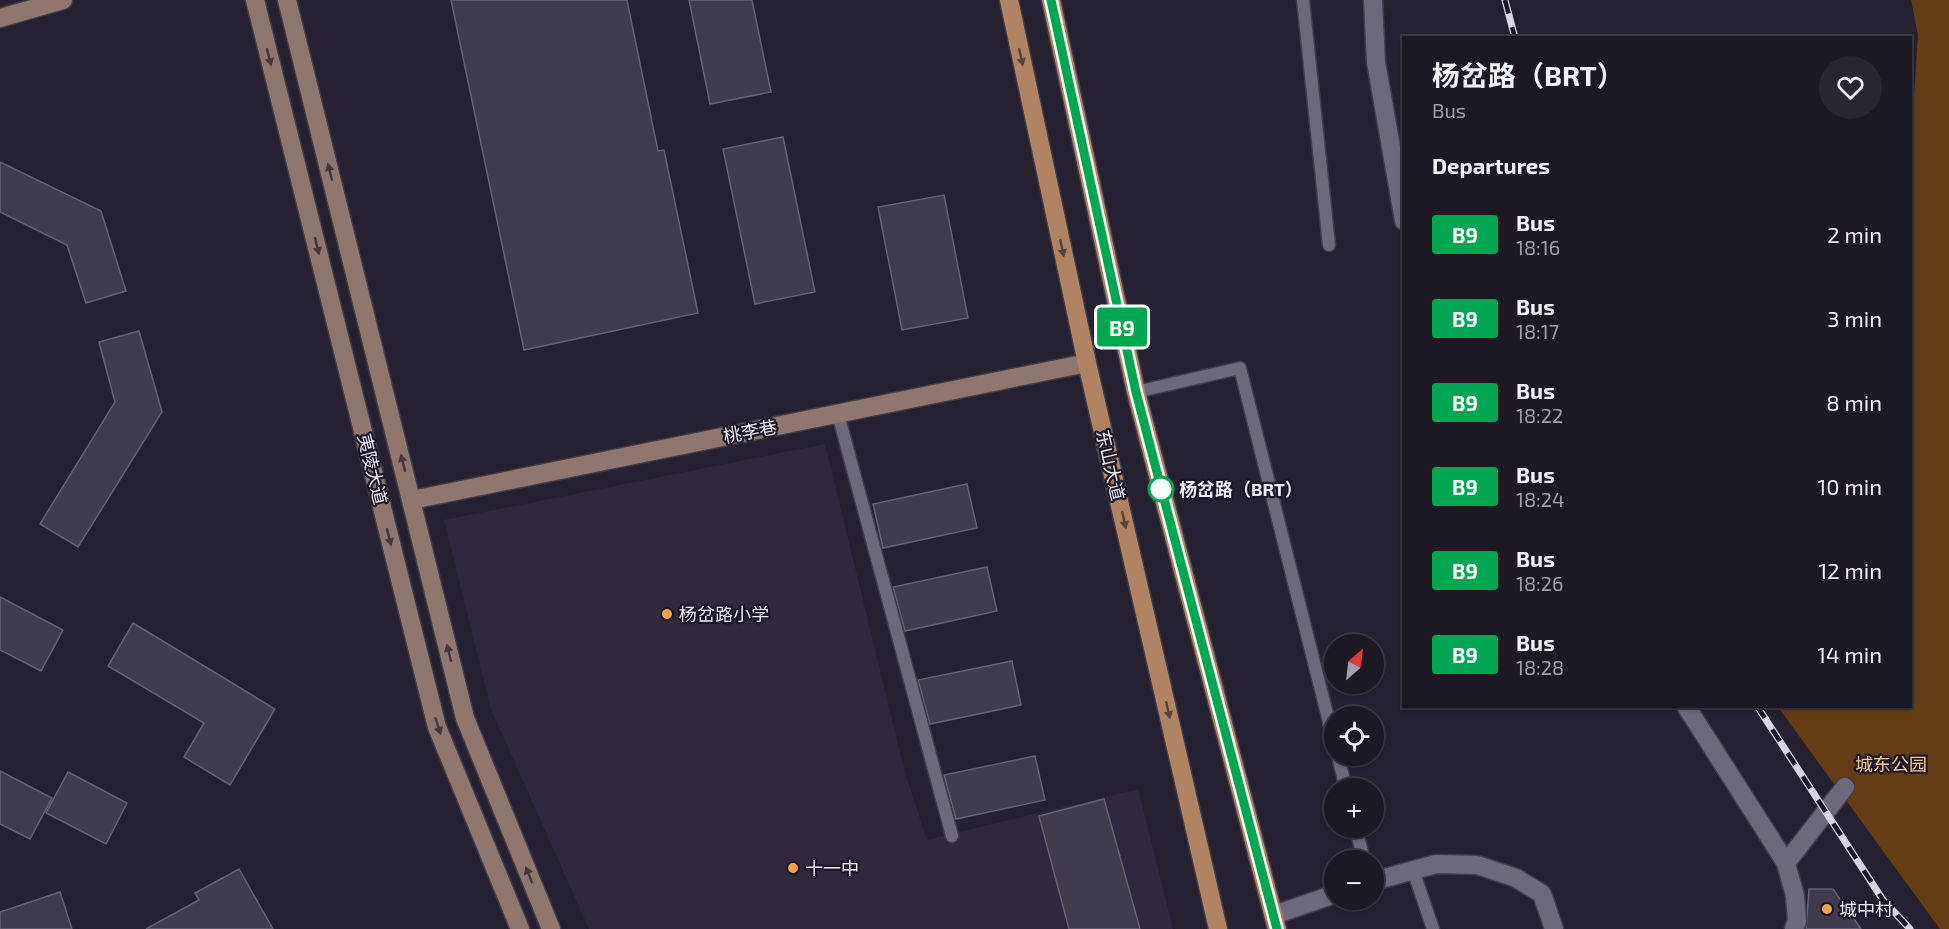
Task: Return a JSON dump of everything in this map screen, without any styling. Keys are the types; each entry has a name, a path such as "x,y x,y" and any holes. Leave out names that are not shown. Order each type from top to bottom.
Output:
{"main road":[{"path":"0,18 63,0"},
{"name":"夷陵大道","path":"255,0 437,727 520,929"},
{"name":"夷陵大道","path":"287,0 465,718 551,929"},
{"name":"东山大道","path":"1009,0 1087,363 1218,929"},
{"path":"1051,0 1136,392 1275,922"},
{"name":"桃李巷","path":"412,500 1087,363"}],"street":[{"path":"1373,0 1376,62 1402,210"},
{"path":"1687,708 1786,863 1796,896 1797,921 1794,929"},
{"path":"1786,863 1845,787"},
{"path":"1384,878 1436,864 1477,865 1516,878 1542,894 1554,929"},
{"path":"1275,922 1324,899"}],"lane":[{"path":"1303,0 1329,245"},
{"path":"1136,392 1240,368 1325,706"},
{"path":"838,414 952,836"},
{"path":"1413,870 1433,929"}],"shaded area":[{"name":"杨岔路小学","path":"825,444 905,773 927,840 1138,789 1173,929 589,929 491,709 444,520"}],"green space":[{"name":"城东公园","path":"1911,0 1949,0 1949,929 1940,929 1779,708 1912,708 1912,95 1914,95 1918,36"}],"building":[{"path":"451,0 627,0 658,151 664,150 698,313 524,350"},
{"path":"689,0 752,0 771,92 710,104"},
{"path":"783,137 815,292 755,304 723,149"},
{"path":"0,162 101,211 126,291 86,303 67,245 0,212"},
{"path":"944,195 968,318 902,330 878,207"},
{"path":"139,331 162,412 78,547 40,524 115,402 99,342"},
{"path":"967,484 977,528 883,548 873,504"},
{"path":"987,567 997,611 905,631 893,587"},
{"path":"0,597 63,630 41,671 0,650"},
{"path":"133,623 275,709 230,785 184,757 204,723 108,666"},
{"path":"1012,661 1021,705 930,724 918,680"},
{"path":"1035,756 1045,800 956,819 944,775"},
{"path":"0,771 52,798 30,839 0,824"},
{"path":"68,772 127,803 106,844 46,813"},
{"path":"1104,799 1140,929 1069,929 1039,816"},
{"path":"239,869 273,929 146,929 199,900 195,893"},
{"name":"城中村","path":"1809,889 1833,889 1861,929 1806,929"},
{"path":"60,892 72,929 0,929 0,912"}],"railway":[{"path":"1505,0 1514,36"},
{"path":"1758,708 1883,900 1910,929"}],"bus line":[{"name":"B9","path":"1051,0 1136,392 1277,929"}],"place":[{"name":"杨岔路（BRT）","path":"1161,489"},
{"name":"杨岔路小学","path":"667,614"},
{"name":"十一中","path":"793,868"},
{"name":"城中村","path":"1827,909"}]}
